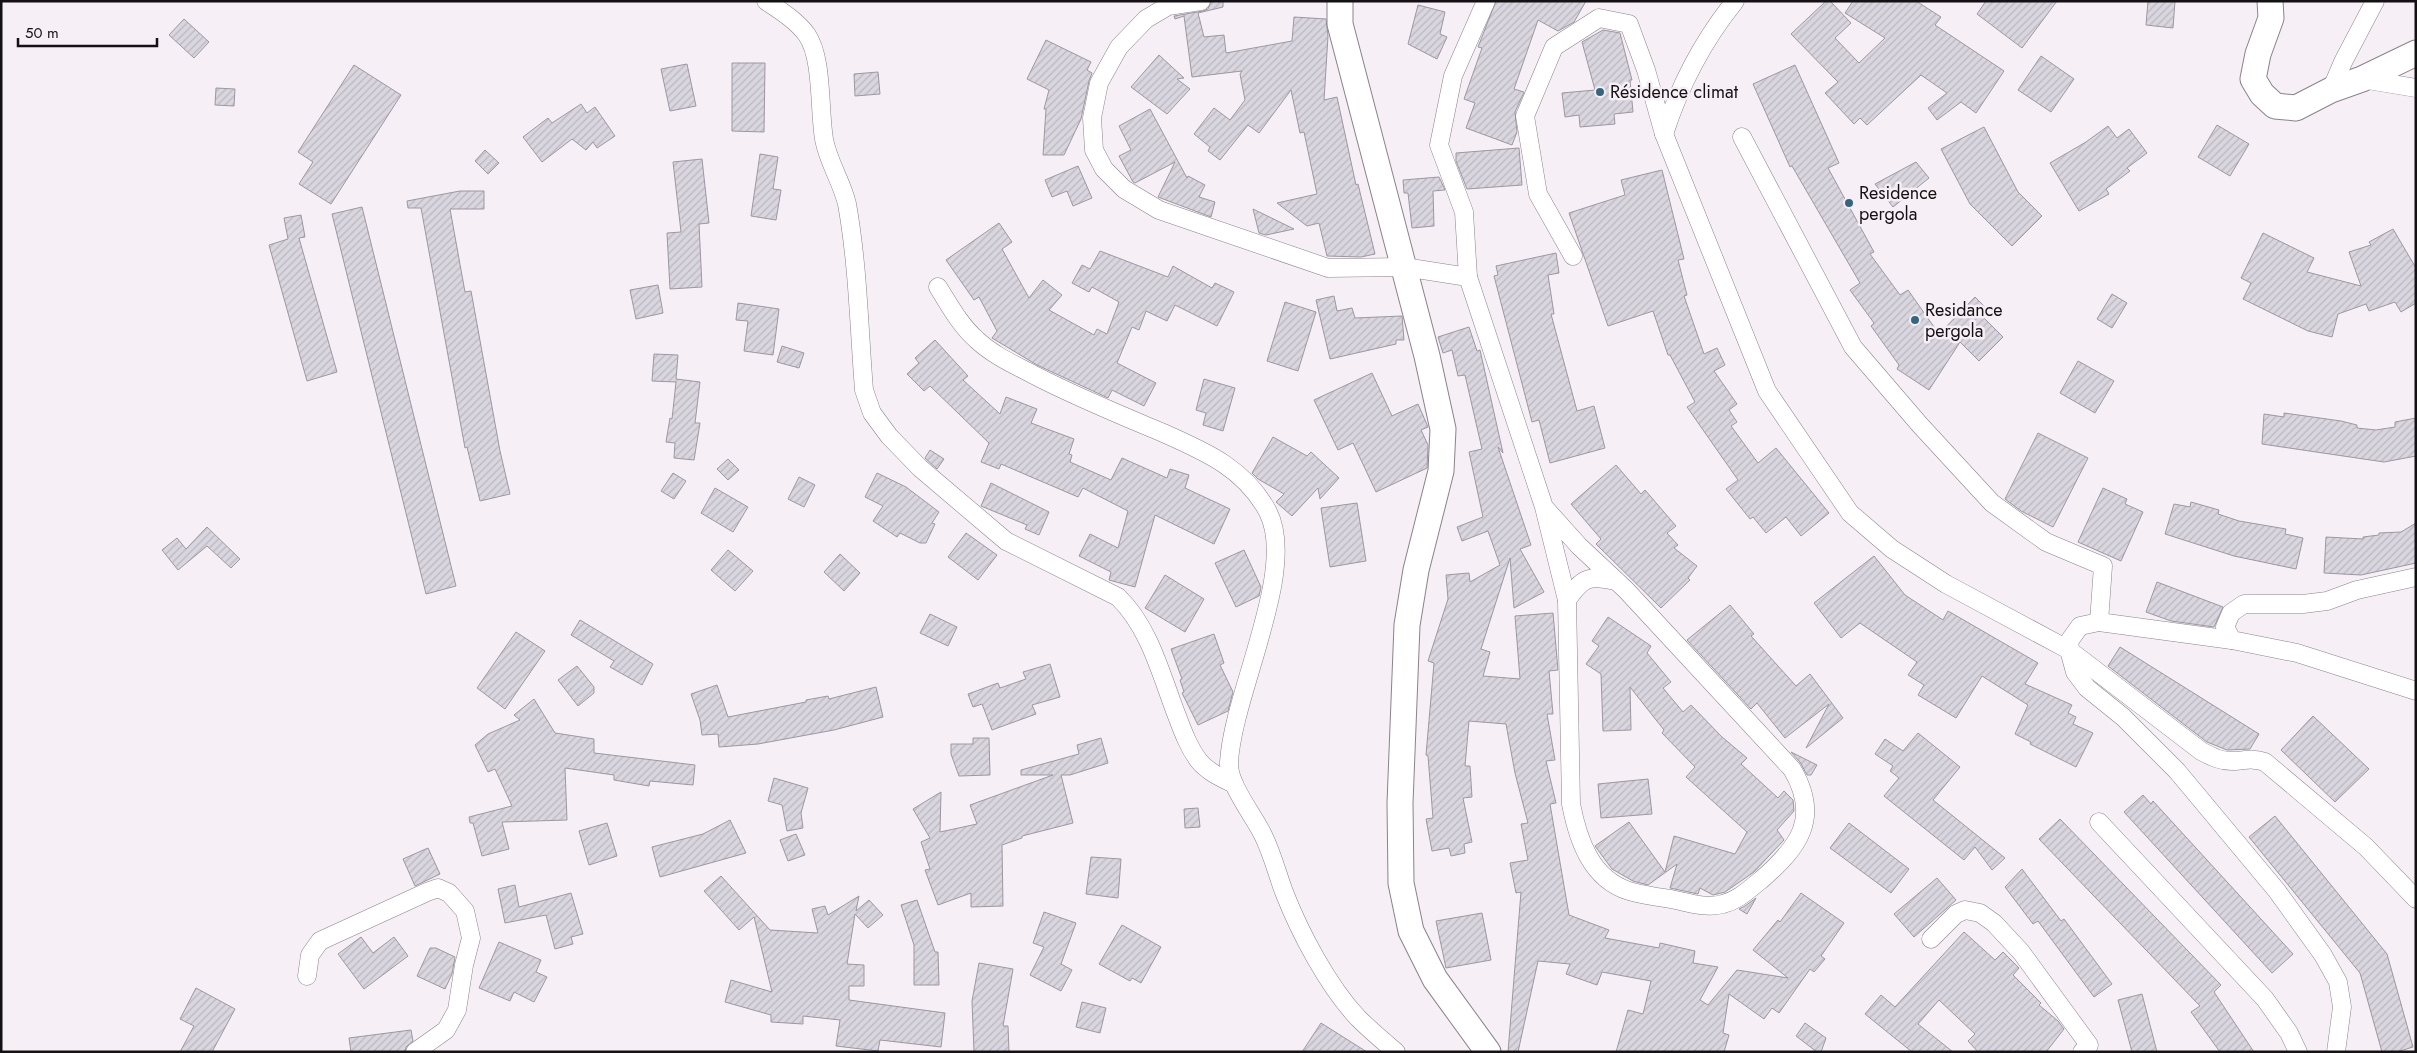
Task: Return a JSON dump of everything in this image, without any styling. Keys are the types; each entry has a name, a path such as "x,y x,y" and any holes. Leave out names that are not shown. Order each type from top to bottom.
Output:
{"main road":[{"path":"1340,1 1340,24 1404,268 1443,429 1441,471 1416,570 1407,625 1400,804 1401,883 1411,931 1435,979 1488,1052"},
{"path":"2270,1 2271,18 2258,54 2253,80 2262,94 2274,106 2296,108 2331,90 2362,79 2416,53"}],"street":[{"path":"766,1 789,16 807,35 817,57 820,112 825,143 846,200 851,228 864,390 872,413 889,436 920,468 1006,541 1118,597 1130,609 1144,632 1187,742 1200,762 1234,784"},
{"path":"1201,1 1168,6 1146,19 1119,47 1099,83 1092,118 1094,150 1104,169 1124,189 1159,210 1328,268 1404,268 1468,277"},
{"path":"1486,1 1454,76 1439,145 1464,212 1468,277 1544,507 1567,600 1571,804 1576,830 1584,852 1597,870 1610,882 1629,891 1707,906 1723,905 1740,898 1783,861 1796,844 1804,827 1806,806 1803,787 1792,769 1544,507"},
{"path":"1664,134 1676,96 1694,62 1735,1"},
{"path":"2331,90 2343,62 2375,1"},
{"path":"1573,256 1538,194 1525,116 1554,47 1599,18 1629,24 1646,70 1664,134 1767,391 1850,512 1892,549 1946,584 2069,650 2215,759 2233,761 2254,758 2265,762 2366,847 2416,899"},
{"path":"2362,79 2416,88"},
{"path":"1742,137 1853,347 1920,425 1992,503 2046,542 2103,566 2098,622"},
{"path":"938,287 956,318 976,340 999,357 1058,387 1204,450 1228,465 1251,487 1269,514 1277,544 1276,573 1237,716 1229,765 1234,784 1264,837 1285,894 1313,951 1338,994 1358,1018 1396,1052"},
{"path":"1567,600 1577,585 1584,580 1596,577 1616,581"},
{"path":"2232,640 2226,627 2231,613 2244,604 2303,604 2326,601 2357,590 2416,577"},
{"path":"2336,1052 2342,1007 2338,982 2323,955 2277,892 2177,771 2122,717 2087,688 2074,672 2069,650 2070,640 2080,626 2098,622 2232,640 2305,655 2416,691"},
{"path":"2099,822 2265,999 2289,1033 2298,1052"},
{"path":"307,976 310,956 320,941 432,890 438,888 449,893 465,911 471,938 464,965 458,1010 446,1030 415,1052"},
{"path":"1931,939 1956,914 1965,910 1980,914 1994,923 2021,952 2088,1050"}],"building":[{"path":"1211,1 1223,1 1223,7 1198,13 1204,37 1224,35 1226,53 1292,41 1294,17 1326,19 1328,36 1324,100 1337,97 1356,185 1358,184 1375,254 1361,257 1327,256 1319,223 1307,226 1277,203 1317,194 1304,132 1300,133 1291,90 1259,133 1248,125 1220,160 1208,151 1210,147 1194,134 1214,108 1230,120 1245,100 1240,74 1242,71 1192,77 1184,16 1175,19 1174,16 1208,9"},
{"path":"1496,1 1586,1 1574,22 1558,31 1538,20 1514,89 1524,92 1515,112 1517,132 1512,145 1466,128 1475,103 1464,99 1482,48 1478,47"},
{"path":"1826,1 1830,1 1851,23 1835,38 1859,63 1885,38 1845,13 1853,1 1916,1 1941,17 1935,25 2004,71 1976,113 1961,102 1937,120 1928,108 1947,93 1921,75 1867,125 1860,118 1854,124 1825,93 1838,82 1791,34"},
{"path":"1986,1 2057,1 2022,48 1977,14"},
{"path":"2148,1 2175,1 2173,28 2146,25"},
{"path":"1418,5 1445,12 1440,34 1447,37 1437,59 1408,44"},
{"path":"184,19 209,42 194,58 169,35"},
{"path":"1603,30 1620,33 1632,80 1630,80 1633,112 1614,114 1615,124 1580,127 1579,115 1565,117 1562,93 1595,90 1582,42"},
{"path":"1046,40 1091,62 1087,70 1092,73 1081,119 1064,155 1043,155 1046,109 1044,109 1049,90 1027,79"},
{"path":"1159,55 1184,78 1177,79 1190,89 1167,114 1131,87"},
{"path":"2041,56 2074,79 2051,112 2018,90"},
{"path":"732,63 765,63 764,132 732,131"},
{"path":"687,64 696,106 670,111 661,69"},
{"path":"354,65 401,95 331,204 299,184 313,162 298,152"},
{"path":"1795,65 1839,163 1828,168 1874,252 1870,254 1900,295 1908,290 1939,334 1975,297 1987,309 1981,315 2003,337 1979,361 1960,342 1929,390 1897,369 1899,365 1871,326 1874,323 1850,290 1860,283 1792,166 1790,167 1753,84"},
{"path":"878,72 880,94 855,96 854,74"},
{"path":"216,88 235,89 234,106 215,105"},
{"path":"581,104 587,113 595,107 615,136 597,148 593,142 586,150 572,139 542,162 523,137 548,118 552,123"},
{"path":"1150,109 1187,178 1188,176 1205,185 1199,197 1215,202 1211,217 1158,197 1175,162 1135,183 1133,182 1119,156 1131,150 1119,126"},
{"path":"2217,125 2249,144 2230,176 2198,157"},
{"path":"2108,126 2117,138 2129,129 2147,153 2127,168 2130,171 2106,189 2109,194 2079,211 2050,163 2086,142"},
{"path":"1984,127 2018,192 2042,216 2012,246 1970,204 1941,149"},
{"path":"1519,148 1522,185 1467,189 1456,161 1456,153"},
{"path":"485,150 499,163 488,174 475,161"},
{"path":"760,154 778,157 773,189 781,190 776,220 751,216"},
{"path":"702,159 709,223 699,224 702,287 670,289 667,233 681,232 673,162"},
{"path":"1916,162 1929,178 1893,207 1875,184"},
{"path":"1078,166 1092,198 1073,206 1067,191 1052,197 1045,180"},
{"path":"1662,170 1684,259 1678,260 1687,295 1684,296 1704,354 1717,348 1725,365 1714,371 1737,404 1729,410 1737,422 1731,426 1758,463 1776,448 1829,513 1801,536 1786,517 1766,533 1753,517 1750,519 1726,489 1738,480 1687,407 1695,402 1670,355 1668,355 1653,311 1608,326 1569,213 1625,195 1621,180"},
{"path":"1439,177 1445,190 1433,191 1434,226 1412,228 1408,193 1404,193 1403,180"},
{"path":"460,191 484,191 484,209 450,209 465,292 471,291 500,451 510,494 480,501 467,447 465,448 421,208 408,208 407,201"},
{"path":"362,207 456,586 426,594 332,214"},
{"path":"1253,209 1294,229 1266,235 1259,233"},
{"path":"301,215 305,237 299,238 337,372 307,381 269,245 288,239 284,218"},
{"path":"999,223 1012,242 1002,249 1029,298 1043,280 1062,295 1049,310 1094,335 1097,329 1107,334 1119,302 1092,287 1089,292 1072,283 1082,265 1090,269 1100,251 1168,277 1173,266 1212,288 1215,283 1234,292 1217,326 1175,305 1167,321 1146,311 1139,330 1132,327 1117,363 1156,383 1144,406 1112,390 1108,398 1037,365 992,338 997,331 979,297 974,300 946,260"},
{"path":"2393,229 2416,268 2416,303 2401,312 2395,302 2369,311 2366,304 2338,314 2332,337 2308,331 2243,299 2251,283 2241,278 2263,233 2314,258 2307,272 2361,286 2349,252 2371,245 2369,242"},
{"path":"1556,253 1559,273 1548,275 1554,314 1551,314 1577,411 1594,406 1605,448 1550,463 1539,420 1532,422 1494,276 1498,275 1496,266"},
{"path":"658,285 663,313 636,319 630,290"},
{"path":"2112,294 2127,303 2112,328 2097,319"},
{"path":"1334,296 1337,311 1352,308 1355,318 1402,316 1404,340 1396,340 1396,344 1330,359 1316,300"},
{"path":"1285,302 1316,312 1298,371 1267,361"},
{"path":"738,303 779,309 773,355 744,351 748,321 736,320"},
{"path":"1469,327 1477,351 1480,350 1503,453 1498,447 1531,545 1520,549 1544,592 1514,608 1510,558 1481,649 1490,652 1483,676 1520,679 1515,616 1553,613 1558,670 1549,671 1553,714 1547,714 1555,760 1546,761 1556,803 1550,804 1569,915 1609,930 1605,938 1659,948 1660,943 1695,951 1693,963 1718,967 1700,1000 1708,1005 1737,970 1788,978 1753,950 1778,920 1780,922 1801,893 1844,923 1821,956 1825,959 1814,972 1810,969 1779,1013 1772,1008 1764,1019 1729,994 1723,1033 1729,1035 1724,1052 1616,1052 1628,1010 1643,1014 1651,981 1602,972 1597,985 1566,974 1570,964 1538,961 1518,1052 1508,1052 1521,892 1516,893 1510,863 1528,860 1521,824 1528,823 1515,773 1506,724 1469,721 1465,766 1470,766 1472,797 1463,798 1472,842 1464,844 1465,853 1451,856 1449,848 1432,851 1426,819 1433,818 1428,756 1426,755 1434,663 1428,661 1448,599 1446,575 1469,573 1470,582 1500,565 1488,531 1462,541 1457,527 1483,517 1469,452 1482,449 1465,375 1458,376 1452,350 1443,353 1438,337"},
{"path":"935,340 968,376 963,380 1000,414 1006,397 1037,409 1031,423 1074,439 1069,454 1072,455 1070,462 1111,480 1122,458 1167,478 1170,469 1189,475 1185,488 1230,509 1214,544 1155,515 1135,587 1109,580 1111,572 1079,556 1090,534 1118,548 1128,511 1083,488 1078,497 1001,464 999,469 981,462 989,443 930,386 924,391 907,374 919,363 915,358"},
{"path":"782,346 804,353 799,368 777,362"},
{"path":"654,354 678,355 676,379 700,382 695,423 700,423 694,460 674,458 675,443 666,442 670,418 672,419 676,382 652,381"},
{"path":"2078,361 2114,381 2095,413 2060,393"},
{"path":"1372,373 1392,416 1418,404 1428,427 1421,430 1428,445 1427,468 1376,492 1353,443 1338,450 1314,400"},
{"path":"1204,379 1235,388 1223,431 1203,425 1206,413 1196,410"},
{"path":"2284,413 2341,421 2357,425 2357,428 2376,430 2395,427 2395,422 2416,418 2416,456 2384,462 2262,444 2264,414 2284,417"},
{"path":"2038,433 2088,458 2053,527 2021,511 2005,499"},
{"path":"1273,437 1307,456 1311,452 1339,478 1320,499 1318,488 1292,516 1276,502 1284,494 1258,479 1252,473"},
{"path":"930,450 944,459 937,469 925,458"},
{"path":"728,459 739,470 728,480 717,469"},
{"path":"1616,465 1641,494 1645,490 1676,526 1667,533 1678,545 1674,548 1697,566 1688,578 1690,580 1661,608 1596,544 1601,539 1571,504"},
{"path":"673,473 686,481 674,499 661,491"},
{"path":"877,473 906,487 939,512 932,523 935,524 926,543 920,543 900,533 897,537 873,521 883,506 865,497"},
{"path":"799,477 815,485 804,507 788,499"},
{"path":"991,483 1049,512 1039,535 1025,529 1027,525 981,506"},
{"path":"715,488 748,507 733,532 701,513"},
{"path":"2103,488 2127,499 2125,504 2143,512 2121,561 2078,542"},
{"path":"2191,502 2219,510 2218,514 2239,521 2286,529 2285,534 2303,538 2296,569 2234,556 2165,534 2174,504 2190,507"},
{"path":"1357,503 1366,561 1330,567 1321,508"},
{"path":"2416,523 2416,563 2361,575 2324,573 2326,537 2363,539 2363,537 2379,535 2379,533 2401,532"},
{"path":"207,527 240,559 231,568 207,546 178,570 162,550 177,538 186,549"},
{"path":"966,533 997,555 978,580 948,557"},
{"path":"728,550 753,571 735,591 711,570"},
{"path":"1244,550 1261,587 1259,596 1236,607 1215,563"},
{"path":"840,554 860,573 844,591 824,572"},
{"path":"1874,556 1905,595 1943,620 1948,611 2038,663 2025,684 2072,705 2068,713 2076,717 2073,724 2093,733 2076,767 2030,744 2031,742 2015,734 2028,705 1982,676 1956,718 1918,695 1924,685 1908,675 1917,662 1860,623 1841,638 1814,603"},
{"path":"1165,575 1204,599 1185,632 1145,608"},
{"path":"2157,582 2223,607 2214,627 2171,621 2146,612"},
{"path":"1730,605 1754,634 1751,636 1796,686 1810,674 1843,718 1806,748 1829,704 1785,738 1757,703 1751,709 1687,640"},
{"path":"930,614 957,627 948,646 920,633"},
{"path":"1608,617 1651,646 1647,653 1671,682 1663,688 1683,712 1691,705 1722,737 1747,758 1741,764 1778,798 1784,791 1793,800 1794,811 1777,830 1784,840 1754,872 1725,892 1713,895 1700,888 1698,894 1670,888 1677,864 1648,885 1633,881 1612,869 1595,846 1629,822 1665,872 1674,836 1735,854 1747,832 1686,777 1695,767 1662,733 1664,730 1630,687 1631,730 1603,731 1601,674 1586,664 1599,646 1592,641"},
{"path":"580,620 653,664 642,685 610,667 614,661 571,635"},
{"path":"516,632 545,651 505,709 477,688"},
{"path":"1214,634 1224,663 1220,665 1233,692 1228,711 1198,725 1182,693 1184,692 1180,680 1182,679 1171,649"},
{"path":"2120,647 2259,734 2250,749 2227,750 2207,742 2108,666"},
{"path":"1050,664 1060,697 1032,705 1036,714 992,730 982,704 973,707 968,694 998,683 1000,688 1026,679 1023,672"},
{"path":"577,666 594,687 594,693 578,706 558,680"},
{"path":"717,685 728,717 828,696 829,699 876,687 883,717 834,730 758,744 719,747 718,734 702,735 700,720 691,694"},
{"path":"534,699 555,733 594,739 594,753 695,765 693,785 650,781 649,786 614,780 614,775 565,768 567,820 502,822 509,849 482,856 473,823 470,823 469,817 512,806 495,769 488,772 475,745 488,734 520,720 514,715"},
{"path":"2313,716 2369,769 2335,802 2281,750"},
{"path":"1918,733 1960,767 1933,800 2005,858 1992,870 1975,847 1964,860 1884,796 1899,778 1890,771 1893,766 1875,754 1885,739 1903,751"},
{"path":"973,738 989,738 990,775 959,776 951,754 951,744 973,744"},
{"path":"1101,738 1108,763 1070,775 1061,775 1073,823 1022,836 1022,838 1002,845 1003,906 971,907 971,893 938,905 925,870 930,869 921,842 930,838 913,809 941,792 940,832 977,824 970,805 1053,775 1021,775 1021,770 1079,754 1077,745"},
{"path":"1791,752 1817,765 1811,775 1807,775 1800,762"},
{"path":"774,778 808,788 801,813 803,828 787,831 782,805 768,801"},
{"path":"1648,779 1652,814 1601,818 1598,784"},
{"path":"2143,795 2151,804 2153,801 2293,954 2272,973 2124,812"},
{"path":"1198,808 1200,827 1185,828 1184,809"},
{"path":"2275,816 2387,954 2413,1047 2397,1052 2382,1052 2360,973 2249,837"},
{"path":"2060,819 2221,985 2214,992 2254,1052 2220,1052 2191,1012 2200,1006 2039,839"},
{"path":"730,820 746,853 660,877 652,847 703,834"},
{"path":"607,823 617,856 589,865 579,831"},
{"path":"1849,823 1909,869 1891,893 1830,848"},
{"path":"796,834 805,855 788,861 780,840"},
{"path":"428,848 440,874 415,886 403,859"},
{"path":"1091,857 1121,859 1118,898 1086,894"},
{"path":"2022,869 2061,921 2064,919 2112,984 2094,997 2038,921 2033,924 2005,887"},
{"path":"721,876 770,930 818,933 812,909 825,906 828,915 859,896 856,911 869,900 883,915 868,928 855,914 847,964 864,965 864,986 849,986 849,1000 945,1013 941,1047 880,1040 878,1051 836,1046 840,1020 803,1016 803,1024 771,1022 771,1015 725,1002 731,980 772,992 754,917 739,930 704,891"},
{"path":"1937,878 1956,900 1914,937 1894,914"},
{"path":"515,885 519,907 571,893 583,934 571,937 573,944 555,949 546,915 505,923 498,889"},
{"path":"1756,898 1747,914 1739,909 1745,906"},
{"path":"917,900 935,952 938,952 939,985 914,985 914,945 901,905"},
{"path":"1044,912 1076,923 1061,964 1072,970 1061,991 1030,975 1044,947 1033,943"},
{"path":"1482,913 1491,960 1446,968 1436,921"},
{"path":"1122,925 1161,947 1141,983 1132,978 1130,981 1099,964"},
{"path":"1964,932 1995,960 2003,952 2019,968 2013,975 2041,1003 2039,1005 2058,1021 2064,1029 2046,1052 1978,1052 1968,1041 1975,1034 1939,1000 1918,1024 1953,1052 1912,1052 1865,1014 1881,995 1895,1007"},
{"path":"361,937 373,953 394,937 408,956 364,989 338,954"},
{"path":"499,942 541,960 536,972 547,977 534,1002 514,992 510,1001 479,988"},
{"path":"430,948 436,948 455,957 452,974 445,989 417,976"},
{"path":"979,963 1013,969 1003,1026 1008,1026 1009,1052 974,1052 972,1001"},
{"path":"196,988 235,1009 212,1052 180,1052 194,1026 180,1019"},
{"path":"2142,994 2157,1052 2132,1052 2118,1000"},
{"path":"1082,1002 1106,1008 1100,1033 1076,1027"},
{"path":"1321,1023 1367,1052 1302,1052"},
{"path":"1805,1023 1826,1038 1821,1052 1817,1052 1796,1036"},
{"path":"411,1030 413,1041 406,1047 405,1052 351,1052 349,1038"}],"place":[{"name":"Résidence climat","path":"1600,92"},
{"name":"Residence pergola","path":"1849,203"},
{"name":"Residance pergola","path":"1915,320"}]}
